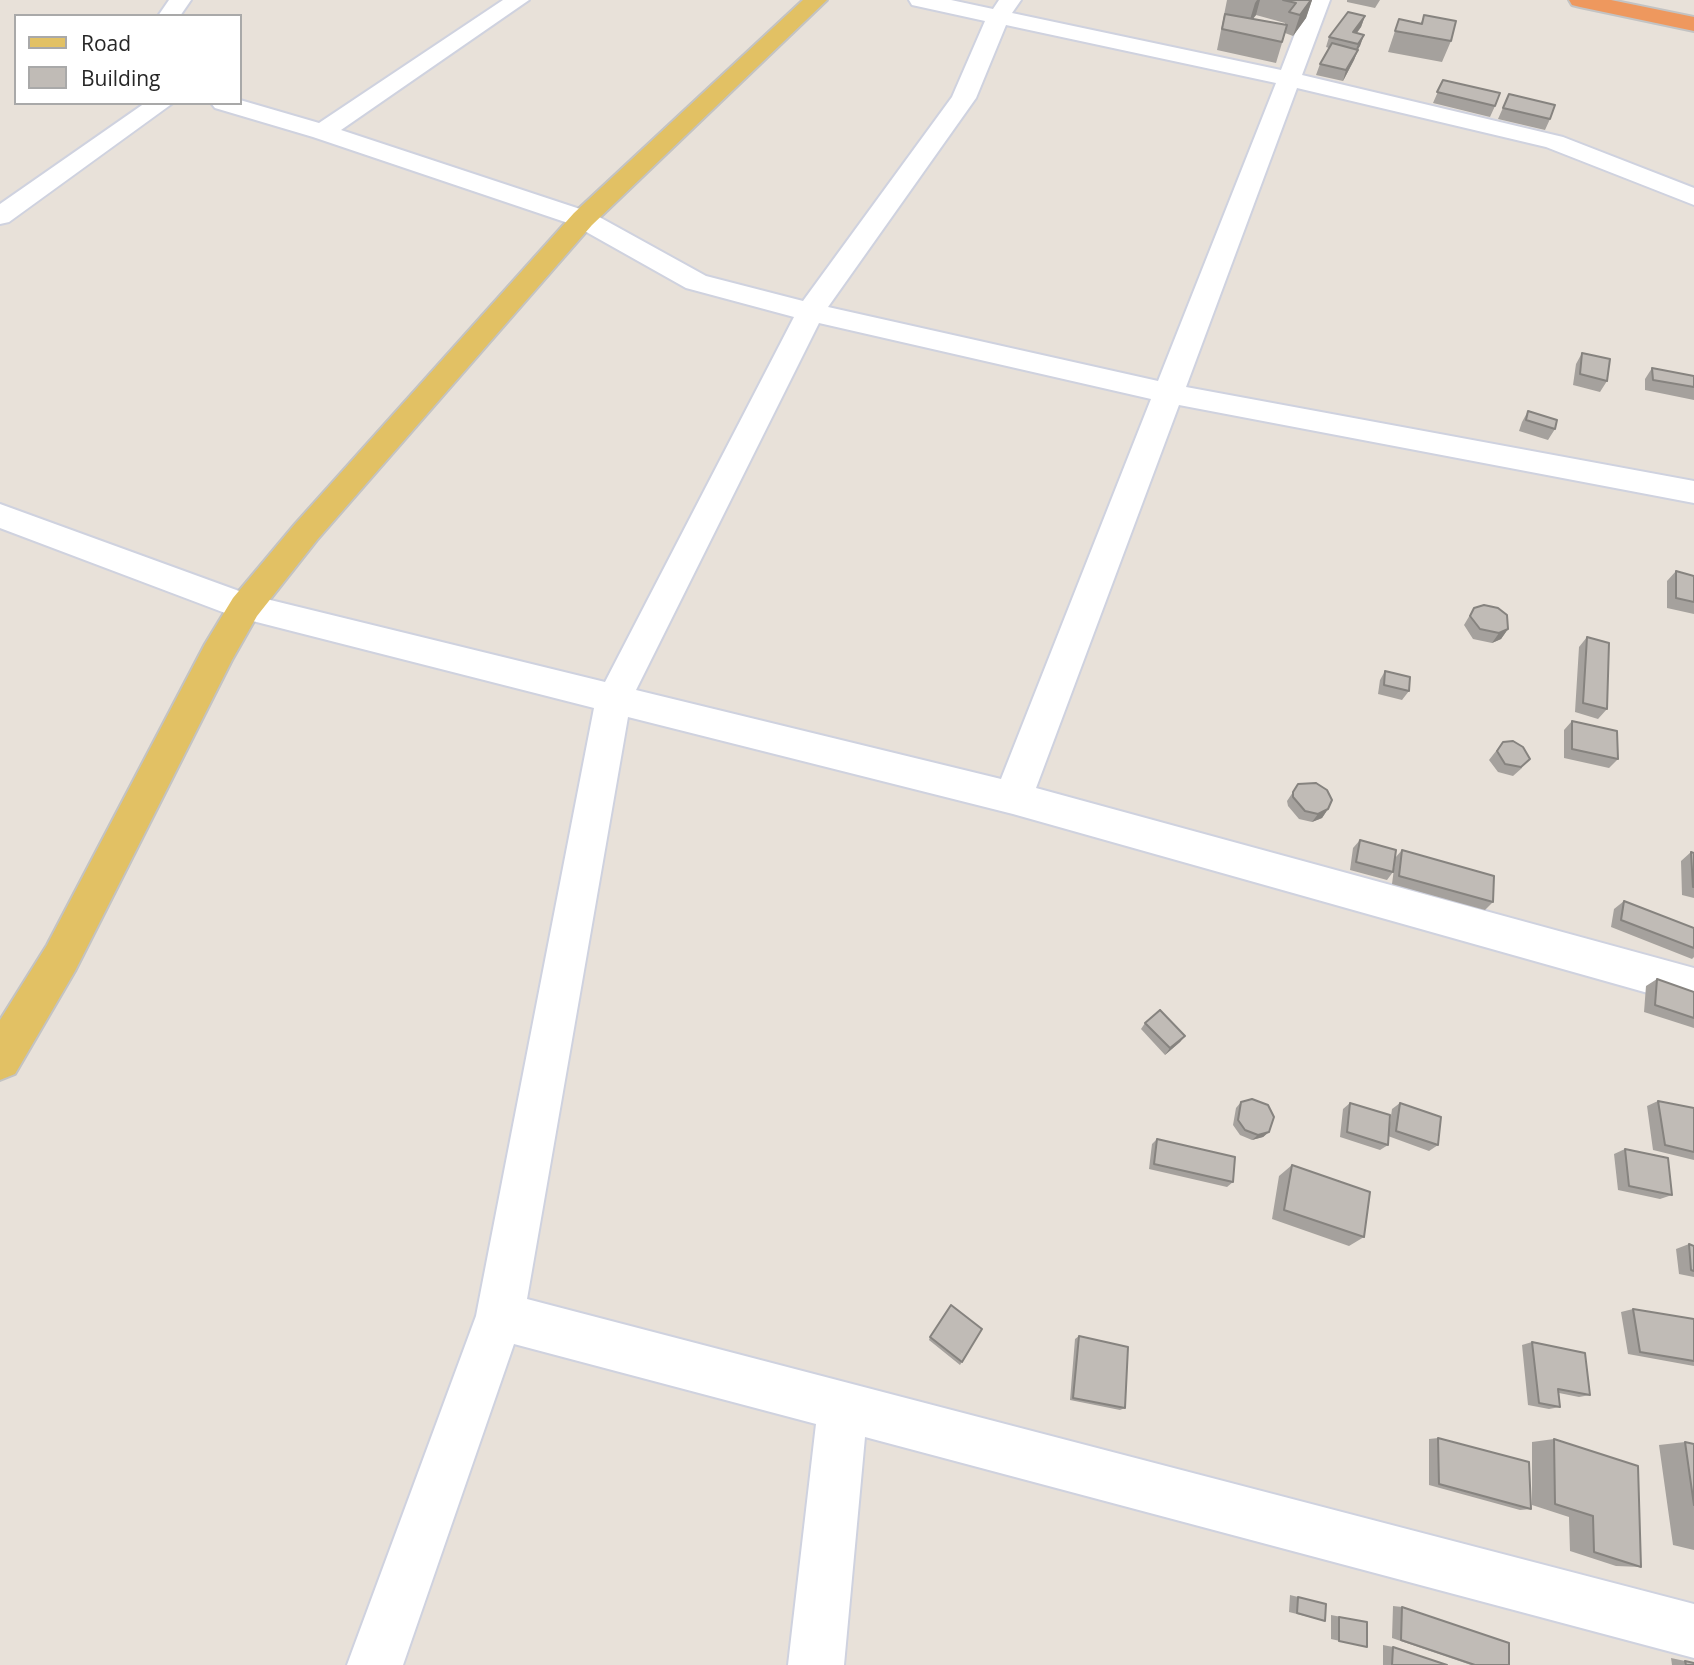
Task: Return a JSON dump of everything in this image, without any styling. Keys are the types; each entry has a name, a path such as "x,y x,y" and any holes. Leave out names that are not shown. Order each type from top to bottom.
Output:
{"highway":[{"path":"1580,0 1693,24"}],"main road":[{"path":"0,1059 61,958 217,654 245,607 306,532 583,219 816,0"}],"street":[{"path":"322,132 518,0"},
{"path":"920,0 1004,8 1554,142 1694,197"},
{"path":"1013,798 1319,0"},
{"path":"375,1665 500,1316 613,701 810,312 964,97 1004,8"},
{"path":"0,216 158,105"},
{"path":"230,105 322,132 583,219 696,282 810,312 1167,393 1694,492"},
{"path":"0,516 245,607 613,701 1013,798 1694,987"},
{"path":"500,1316 1694,1631"},
{"path":"816,1665 843,1406"}],"building":[{"path":"1283,0 1311,0 1300,15 1289,12 1296,3"},
{"path":"1348,12 1365,16 1353,32 1364,35 1358,44 1329,37"},
{"path":"1225,14 1287,25 1282,42 1222,29"},
{"path":"1424,15 1456,21 1451,41 1395,31 1399,19 1422,24"},
{"path":"1332,43 1358,50 1346,70 1320,64"},
{"path":"1443,80 1500,93 1495,106 1437,92"},
{"path":"1509,94 1555,105 1550,119 1503,108"},
{"path":"1582,353 1610,359 1607,381 1580,374"},
{"path":"1652,368 1694,376 1694,387 1653,380"},
{"path":"1528,411 1557,420 1555,429 1526,420"},
{"path":"1676,571 1694,576 1694,602 1676,598"},
{"path":"1484,605 1498,608 1507,615 1508,629 1499,633 1480,629 1470,616 1474,608"},
{"path":"1587,637 1609,643 1607,709 1583,703"},
{"path":"1385,671 1410,677 1409,691 1384,685"},
{"path":"1572,721 1617,731 1618,759 1572,749"},
{"path":"1513,741 1523,747 1530,759 1521,767 1505,764 1497,751 1503,742"},
{"path":"1316,783 1327,790 1332,800 1328,809 1318,814 1305,811 1293,797 1298,784"},
{"path":"1360,840 1396,850 1393,872 1356,862"},
{"path":"1402,850 1494,876 1493,902 1399,876"},
{"path":"1691,852 1694,853 1694,887 1693,887"},
{"path":"1624,901 1694,928 1694,948 1621,920"},
{"path":"1657,979 1694,992 1694,1018 1655,1005"},
{"path":"1160,1010 1185,1036 1170,1048 1145,1023"},
{"path":"1252,1099 1268,1105 1274,1117 1269,1132 1258,1135 1245,1130 1238,1120 1241,1102"},
{"path":"1658,1101 1694,1108 1694,1152 1665,1145"},
{"path":"1350,1103 1390,1115 1388,1145 1347,1132"},
{"path":"1400,1103 1441,1117 1438,1145 1396,1131"},
{"path":"1157,1139 1235,1157 1233,1182 1154,1164"},
{"path":"1625,1149 1668,1158 1672,1195 1629,1186"},
{"path":"1292,1165 1370,1192 1364,1237 1284,1210"},
{"path":"1689,1244 1694,1246 1694,1271 1691,1270"},
{"path":"951,1305 982,1329 962,1362 930,1337"},
{"path":"1633,1309 1694,1319 1694,1361 1640,1352"},
{"path":"1079,1336 1128,1347 1125,1408 1073,1398"},
{"path":"1532,1342 1585,1353 1590,1395 1558,1389 1560,1407 1539,1403"},
{"path":"1438,1438 1529,1462 1531,1509 1439,1484"},
{"path":"1554,1439 1638,1466 1641,1567 1594,1552 1593,1516 1555,1504"},
{"path":"1685,1442 1694,1444 1694,1505"},
{"path":"1298,1597 1326,1604 1325,1621 1297,1613"},
{"path":"1402,1607 1509,1643 1509,1665 1475,1665 1401,1640"},
{"path":"1339,1617 1367,1622 1367,1647 1339,1641"},
{"path":"1393,1647 1447,1665 1392,1665"}]}
